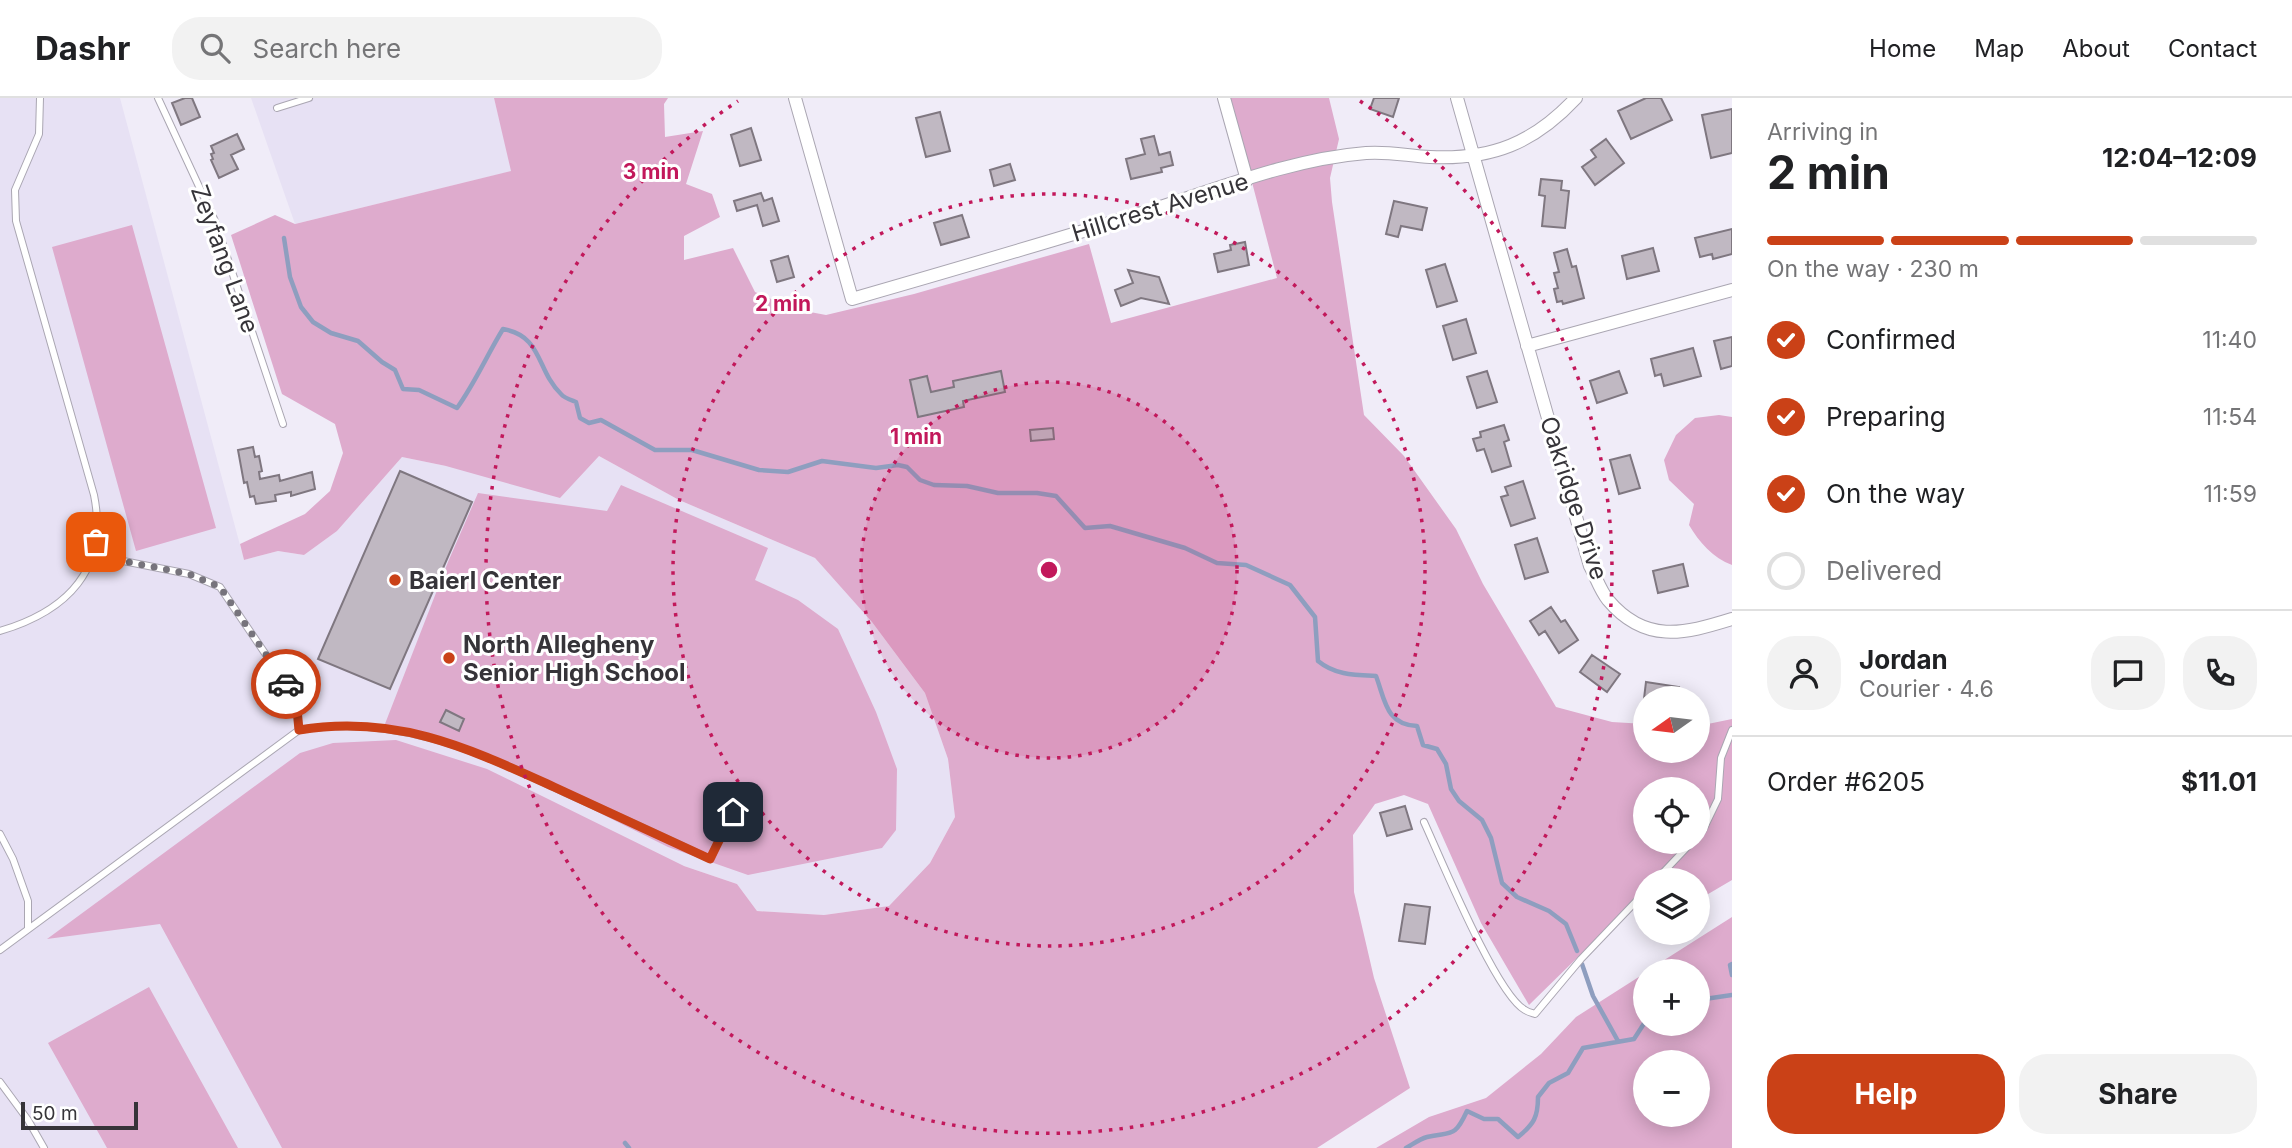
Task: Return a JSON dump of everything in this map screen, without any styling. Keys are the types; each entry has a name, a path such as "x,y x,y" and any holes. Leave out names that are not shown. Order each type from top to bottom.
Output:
{"street":[{"name":"Hillcrest Avenue","path":"795,98 852,299 1321,159 1369,153 1473,157 1532,137 1557,118 1576,98"},
{"path":"1224,98 1247,180"},
{"name":"Oakridge Drive","path":"1457,98 1590,566 1606,598 1624,616 1646,628 1673,633 1695,631 1732,619"},
{"path":"1527,346 1732,290"}],"lane":[{"path":"0,631 37,618 62,601 81,579 93,555 97,530 94,495 16,221 15,190 39,134 40,98"},
{"name":"Zeyfang Lane","path":"158,98 215,221 283,424"},
{"path":"277,108 309,98"},
{"path":"93,555 189,574 220,587 296,699 299,730"},
{"path":"0,950 299,730 328,725 370,727 428,736 480,752 710,859 733,812"},
{"path":"1710,816 1718,799 1721,758 1732,730"},
{"path":"1424,822 1491,965 1524,1010 1535,1014 1581,959 1633,905"},
{"path":"0,834 13,859 28,901 28,929"},
{"path":"1667,868 1681,854"},
{"path":"0,1082 28,1119 44,1148"}],"shaded area":[{"name":"North Allegheny Senior High School","path":"0,98 120,98 244,560 278,551 304,555 337,531 402,457 446,466 599,456 679,500 815,558 872,622 925,693 948,759 955,817 930,863 889,906 824,915 757,911 737,884 684,866 529,1148 0,1148"},
{"path":"251,98 494,98 512,171 295,224"},
{"path":"494,98 668,98 664,104 665,137 703,131 686,184 712,194 720,217 684,236 684,260 733,248 755,292 794,309 826,315 914,294 1089,244 1111,323 1277,278 1230,98 1329,98 1339,139 1330,178 1332,202 1364,415 1404,456 1456,529 1483,584 1556,707 1612,722 1633,723 1633,763 1710,763 1710,724 1732,719 1732,880 1710,893 1710,868 1633,868 1633,908 1629,907 1529,1005 1481,923 1428,804 1404,795 1375,804 1353,835 1354,892 1374,978 1410,1088 1317,1148 282,1148 160,924 47,939 300,753 333,743 396,740 487,769 684,866 737,884 757,911 824,915 889,906 930,863 955,817 948,759 925,693 872,622 815,558 679,500 599,456 560,498 446,466 402,457 337,531 304,555 278,551 244,560 240,544 305,514 330,491 343,453 335,424 282,394 231,235 275,215 295,224 511,171"},
{"path":"132,225 216,528 136,551 52,247"},
{"path":"1719,415 1732,417 1732,565 1713,554 1689,525 1694,504 1669,480 1664,460 1676,435 1695,418"},
{"path":"621,485 768,548 755,580 798,600 838,629 876,712 897,769 896,830 882,848 748,875 668,847 479,753 383,729 478,493 607,511"},
{"path":"1732,917 1732,1148 1376,1148 1429,1117 1486,1098 1541,1054 1576,1017 1633,981 1633,1036 1710,1036 1710,959 1666,959 1688,945 1710,945 1710,931"},
{"path":"149,987 238,1148 107,1148 48,1043"}],"building":[{"path":"192,98 200,117 181,125 172,103"},
{"path":"1374,98 1399,98 1393,117 1370,109"},
{"path":"1646,98 1661,98 1672,120 1631,139 1618,111"},
{"path":"1732,109 1732,153 1711,158 1702,115"},
{"path":"940,112 950,151 926,157 916,118"},
{"path":"751,128 761,160 740,166 731,135"},
{"path":"237,134 244,149 231,155 238,169 219,178 211,160 211,154 214,153 211,146"},
{"path":"1154,136 1159,155 1170,152 1173,165 1161,168 1162,172 1131,179 1126,159 1145,154 1141,139"},
{"path":"1606,139 1624,163 1595,185 1582,167 1596,157 1591,150"},
{"path":"1010,164 1015,180 994,186 990,170"},
{"path":"1541,179 1562,181 1561,190 1569,191 1565,228 1542,226 1545,196 1539,195"},
{"path":"761,193 764,201 772,198 779,221 763,226 757,205 737,211 734,201"},
{"path":"1394,201 1427,208 1422,230 1401,226 1398,237 1386,234"},
{"path":"962,215 969,237 941,245 934,223"},
{"path":"1732,229 1732,254 1713,259 1712,254 1700,257 1695,238"},
{"path":"1245,242 1249,265 1218,272 1214,254 1231,250 1230,245"},
{"path":"1653,248 1659,271 1627,279 1622,256"},
{"path":"1567,249 1572,267 1576,266 1584,298 1563,304 1562,301 1557,302 1554,289 1558,288 1554,273 1559,272 1554,253"},
{"path":"788,256 794,277 777,282 771,261"},
{"path":"1445,264 1457,301 1437,307 1426,270"},
{"path":"1128,270 1159,277 1169,304 1141,298 1121,306 1115,290 1133,283"},
{"path":"1466,319 1476,353 1453,360 1443,326"},
{"path":"1732,337 1732,366 1721,369 1714,341"},
{"path":"1693,348 1701,376 1664,386 1661,374 1655,376 1651,359"},
{"path":"1001,371 1005,392 963,401 964,407 918,417 910,380 927,376 931,392 954,387 953,381"},
{"path":"1487,371 1497,402 1477,408 1467,377"},
{"path":"1619,371 1627,393 1597,403 1590,381"},
{"path":"1504,425 1509,440 1504,442 1511,466 1492,472 1484,449 1477,451 1473,439 1481,437 1480,432"},
{"path":"1053,428 1054,439 1031,441 1030,430"},
{"path":"253,447 255,457 259,456 262,471 259,472 260,479 279,475 280,481 312,472 315,489 291,496 291,492 275,495 276,501 256,504 254,496 250,497 247,482 244,483 238,450"},
{"path":"1630,455 1640,488 1619,494 1610,460"},
{"name":"Baierl Center","path":"400,471 472,502 390,689 318,659"},
{"path":"1523,481 1535,518 1511,526 1501,497 1508,495 1505,487"},
{"path":"1537,538 1548,572 1525,579 1515,545"},
{"path":"1683,564 1688,586 1658,593 1653,571"},
{"path":"1551,607 1561,622 1565,620 1578,640 1559,653 1545,631 1539,635 1530,621"},
{"path":"1592,655 1620,674 1607,692 1580,672"},
{"path":"1646,682 1672,686 1646,686"},
{"path":"446,710 464,719 459,731 440,722"},
{"path":"1405,806 1412,829 1387,836 1380,813"},
{"path":"1405,904 1430,907 1425,944 1399,941"}],"waterway":[{"path":"284,238 290,277 301,307 313,322 331,333 358,341 395,370 403,389 419,390 457,408 503,329 516,333 532,346 553,385 564,397 576,402 580,418 589,423 601,420 655,450 692,450 759,470 788,472 822,461 876,468 898,465 907,467 920,480 934,485 967,486 998,493 1056,496 1085,528 1110,526 1185,548 1217,563 1246,565 1290,585 1315,617 1318,661 1338,672 1376,676 1388,710 1399,721 1417,726 1423,745 1437,749 1446,764 1451,789 1459,801 1482,820 1491,838 1502,883 1517,897 1549,911 1566,924 1577,951"},
{"path":"1582,964 1593,996 1618,1041"},
{"path":"1732,964 1732,975"},
{"path":"1710,998 1732,995"},
{"path":"1406,1148 1424,1138 1452,1132 1459,1126 1467,1111 1484,1119 1498,1119 1518,1137 1534,1120 1538,1097 1549,1083 1568,1073 1583,1048 1634,1039 1636,1036"},
{"path":"625,1143 629,1148"}],"way so far":[{"path":"96,542 93,555 189,574 220,587 286,684"}],"place":[{"name":"Baierl Center","path":"395,580"},
{"name":"North Allegheny Senior High School","path":"449,658"}],"route":[{"path":"286,684 296,699 299,730 328,725 370,727 428,736 480,752 710,859 733,812"}]}
